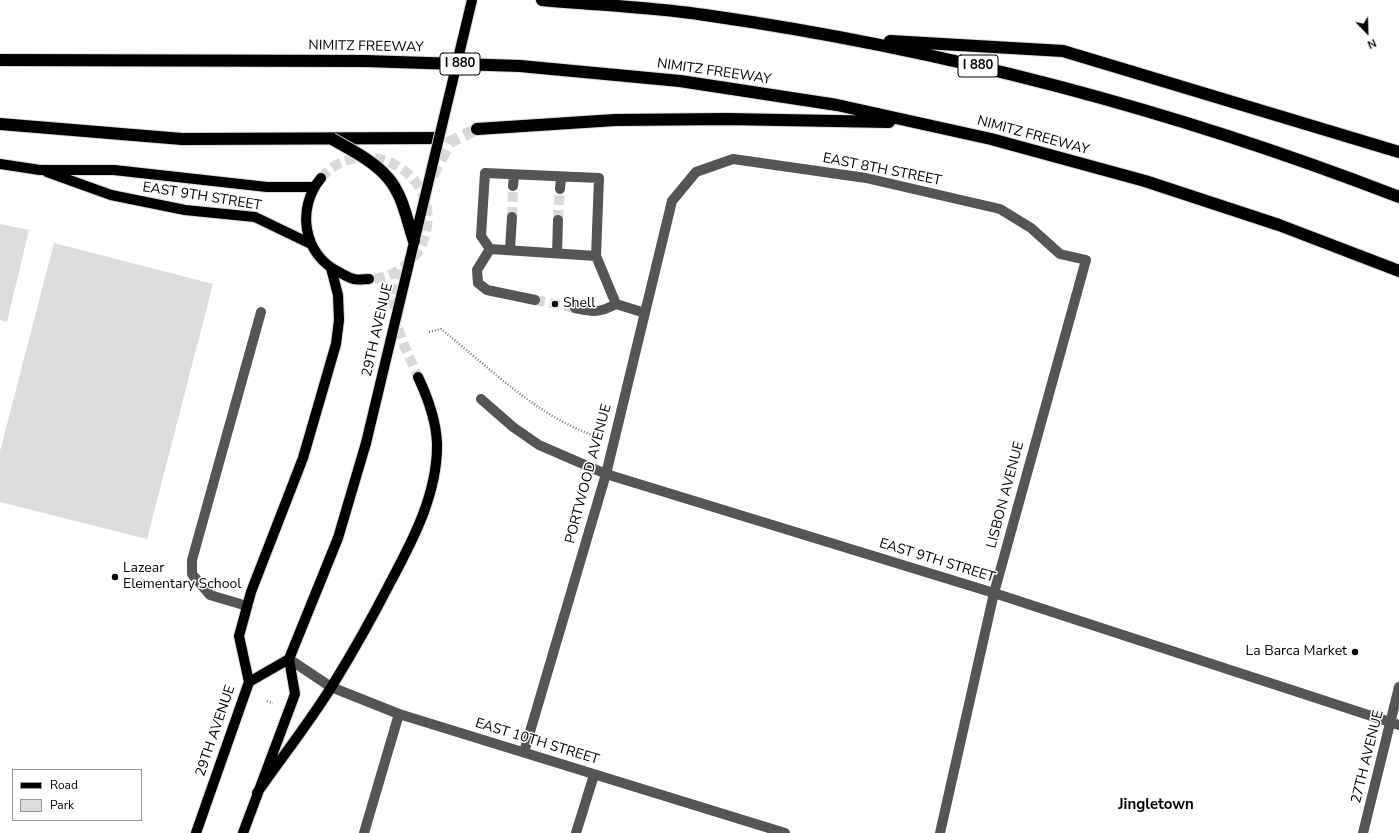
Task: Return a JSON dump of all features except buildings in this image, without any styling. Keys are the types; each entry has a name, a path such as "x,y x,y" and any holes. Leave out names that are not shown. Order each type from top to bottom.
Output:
{"highway":[{"name":"I 880","path":"542,0 703,14 854,39 1018,75 1168,117 1311,163 1399,197"},
{"path":"854,39 1063,50 1399,152"},
{"name":"NIMITZ FREEWAY","path":"0,60 365,61 520,66 680,81 837,105 991,139 1145,181 1279,224 1399,271"},
{"path":"477,129 615,120 726,119 916,123"},
{"path":"0,124 182,139 438,138"},
{"path":"332,139 376,167 389,179 402,202 414,241"}],"main road":[{"name":"29TH AVENUE","path":"196,833 248,682 289,659 338,538 366,443 472,0"},
{"name":"EAST 9TH STREET","path":"0,164 40,170 114,170 238,185 267,187 314,187"},
{"name":"EAST 9TH STREET","path":"40,170 111,195 185,210 255,217 311,244"},
{"path":"321,178 314,187 306,206 305,225 311,244 319,258 331,268 353,279 369,279"},
{"path":"248,682 239,636 247,606 303,458 336,344 339,320 338,295 331,268"},
{"path":"258,793 331,687 364,633 402,561 424,512 434,475 437,444 432,407 418,377"},
{"path":"244,833 295,694 289,659"}],"street":[{"name":"EAST 8TH STREET","path":"672,201 696,172 733,159 866,178 1000,209 1031,228 1060,254 1086,260"},
{"path":"490,249 481,236 485,174 599,178 596,256 616,304"},
{"path":"513,186 514,175"},
{"path":"560,177 560,189"},
{"name":"PORTWOOD AVENUE","path":"524,752 606,474 672,201"},
{"path":"510,250 512,217"},
{"path":"557,253 558,220"},
{"path":"490,249 596,256"},
{"path":"490,249 477,270 478,283 487,290 535,300"},
{"name":"LISBON AVENUE","path":"940,833 994,593 1086,260"},
{"path":"575,308 591,312 604,311 616,304 645,313"},
{"path":"247,606 210,595 192,574 192,560 261,312"},
{"name":"EAST 9TH STREET","path":"481,399 513,427 539,445 606,474 994,593 1395,724"},
{"name":"EAST 10TH STREET","path":"289,659 331,687 400,714 785,833"},
{"name":"27TH AVENUE","path":"1363,833 1395,724 1399,687"},
{"path":"364,833 400,714"},
{"path":"576,833 594,774"}],"path":[{"path":"428,332 441,329 542,410 581,431 598,437"}],"green space":[{"path":"0,224 29,230 7,322 0,320"},
{"path":"54,243 213,284 147,539 0,502 0,451"}],"tunnel":[{"path":"432,176 450,142 477,129"},
{"path":"321,178 337,165 355,158 374,158 392,163 407,173 419,187 426,205 427,226 425,236 419,250 410,261 396,272 381,278 369,279"},
{"path":"512,217 513,186"},
{"path":"558,220 560,189"},
{"path":"401,270 395,290 394,308 398,328 418,377"},
{"path":"535,300 575,308"}],"place":[{"name":"Shell","path":"555,304"},
{"name":"Lazear Elementary School","path":"115,577"},
{"name":"La Barca Market","path":"1355,652"}],"district":[{"name":"Jingletown","path":"1156,805"}]}
